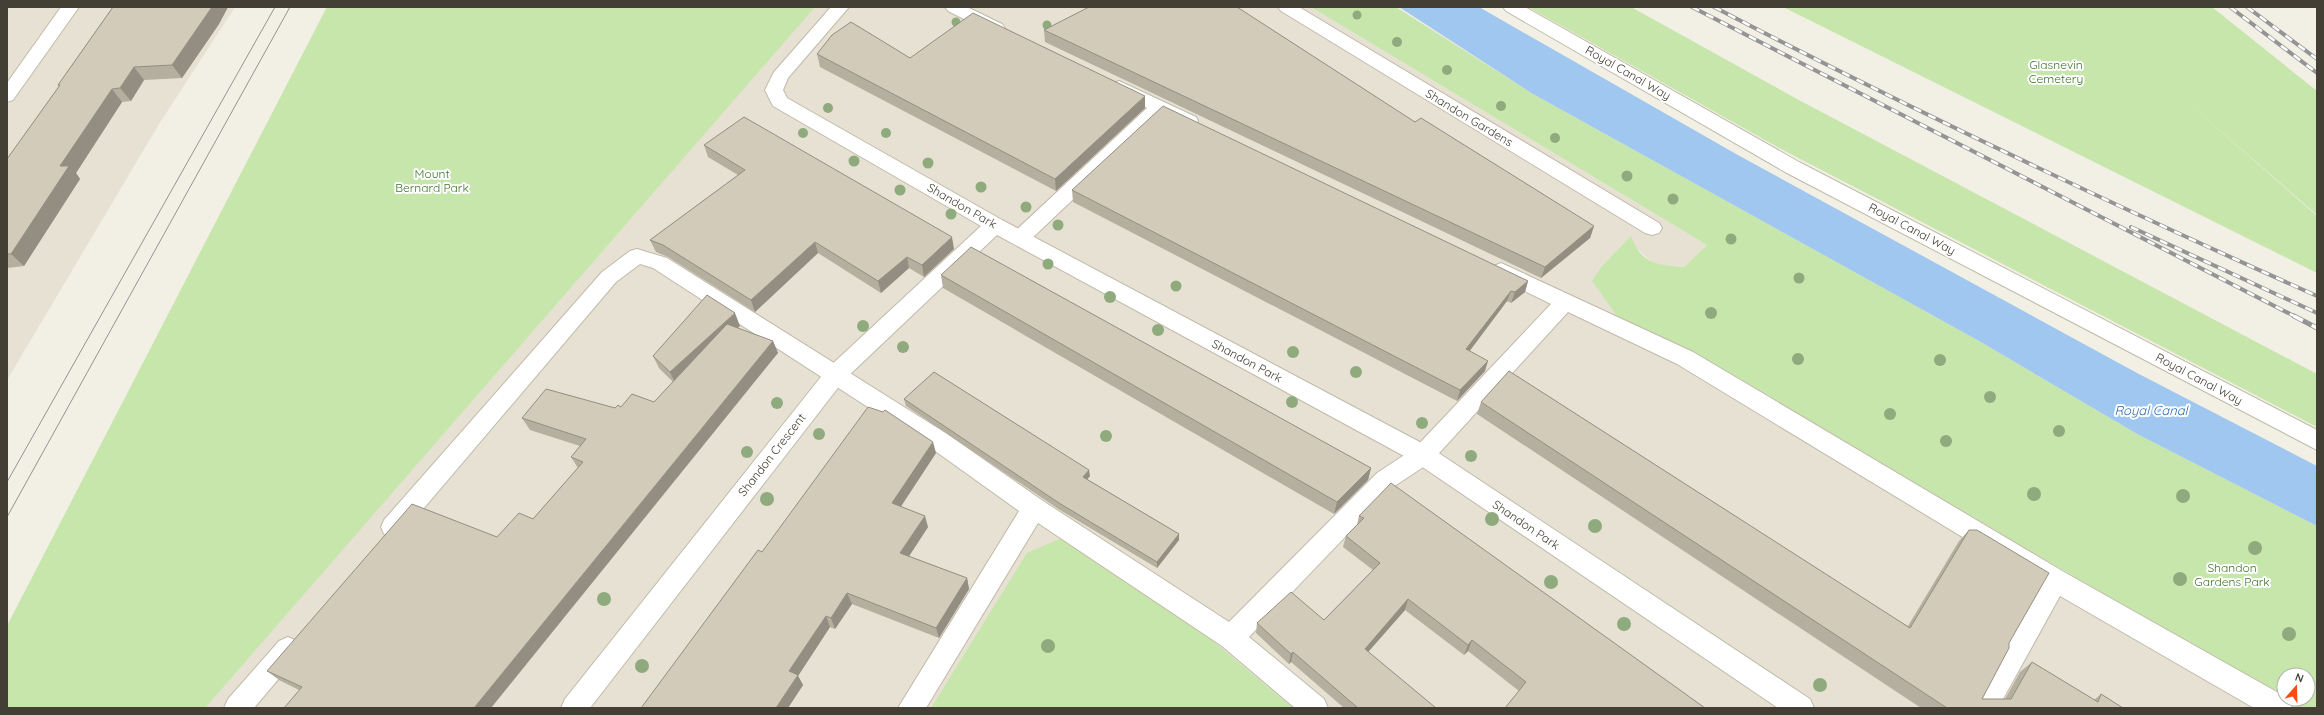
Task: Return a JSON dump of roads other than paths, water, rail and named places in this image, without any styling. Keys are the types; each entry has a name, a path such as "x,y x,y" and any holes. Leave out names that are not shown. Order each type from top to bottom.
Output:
{"street":[{"path":"7,96 70,7"},
{"name":"Shandon Park","path":"840,7 780,76 774,90 780,102 995,225 1423,455 1801,708"},
{"path":"954,7 1011,35"},
{"name":"Shandon Gardens","path":"1287,7 1652,228"},
{"name":"Royal Canal Way","path":"1512,7 1792,167 2317,441"},
{"path":"1103,80 1203,128"},
{"path":"1020,238 1160,107"},
{"name":"Shandon Crescent","path":"574,708 836,374 995,225"},
{"path":"378,545 609,277 637,256 660,263 939,441 1034,508 1232,638 1316,708"},
{"path":"1487,264 1685,358 2055,580 2279,708"},
{"path":"1232,638 1385,480 1423,455 1565,302"},
{"path":"912,708 1034,508"},
{"path":"1984,708 2055,580"},
{"path":"237,708 302,632"}],"water":[{"name":"Royal Canal","path":"1399,7 1479,7 1736,154 2137,373 2317,466 2317,526 2139,435 1979,341 1533,94"}],"tram line":[{"path":"7,482 275,7"},
{"path":"7,517 290,7"}],"railway":[{"path":"1692,7 2296,317"},
{"path":"1714,7 1863,83 2013,156 2317,296"},
{"path":"2230,7 2317,73"},
{"path":"2247,7 2317,59"},
{"path":"2131,227 2317,313"},
{"path":"2294,316 2317,328"}],"park label":[{"name":"Glasnevin Cemetery","path":"2056,72"},
{"name":"Mount Bernard Park","path":"432,181"},
{"name":"Shandon Gardens Park","path":"2232,575"}]}
